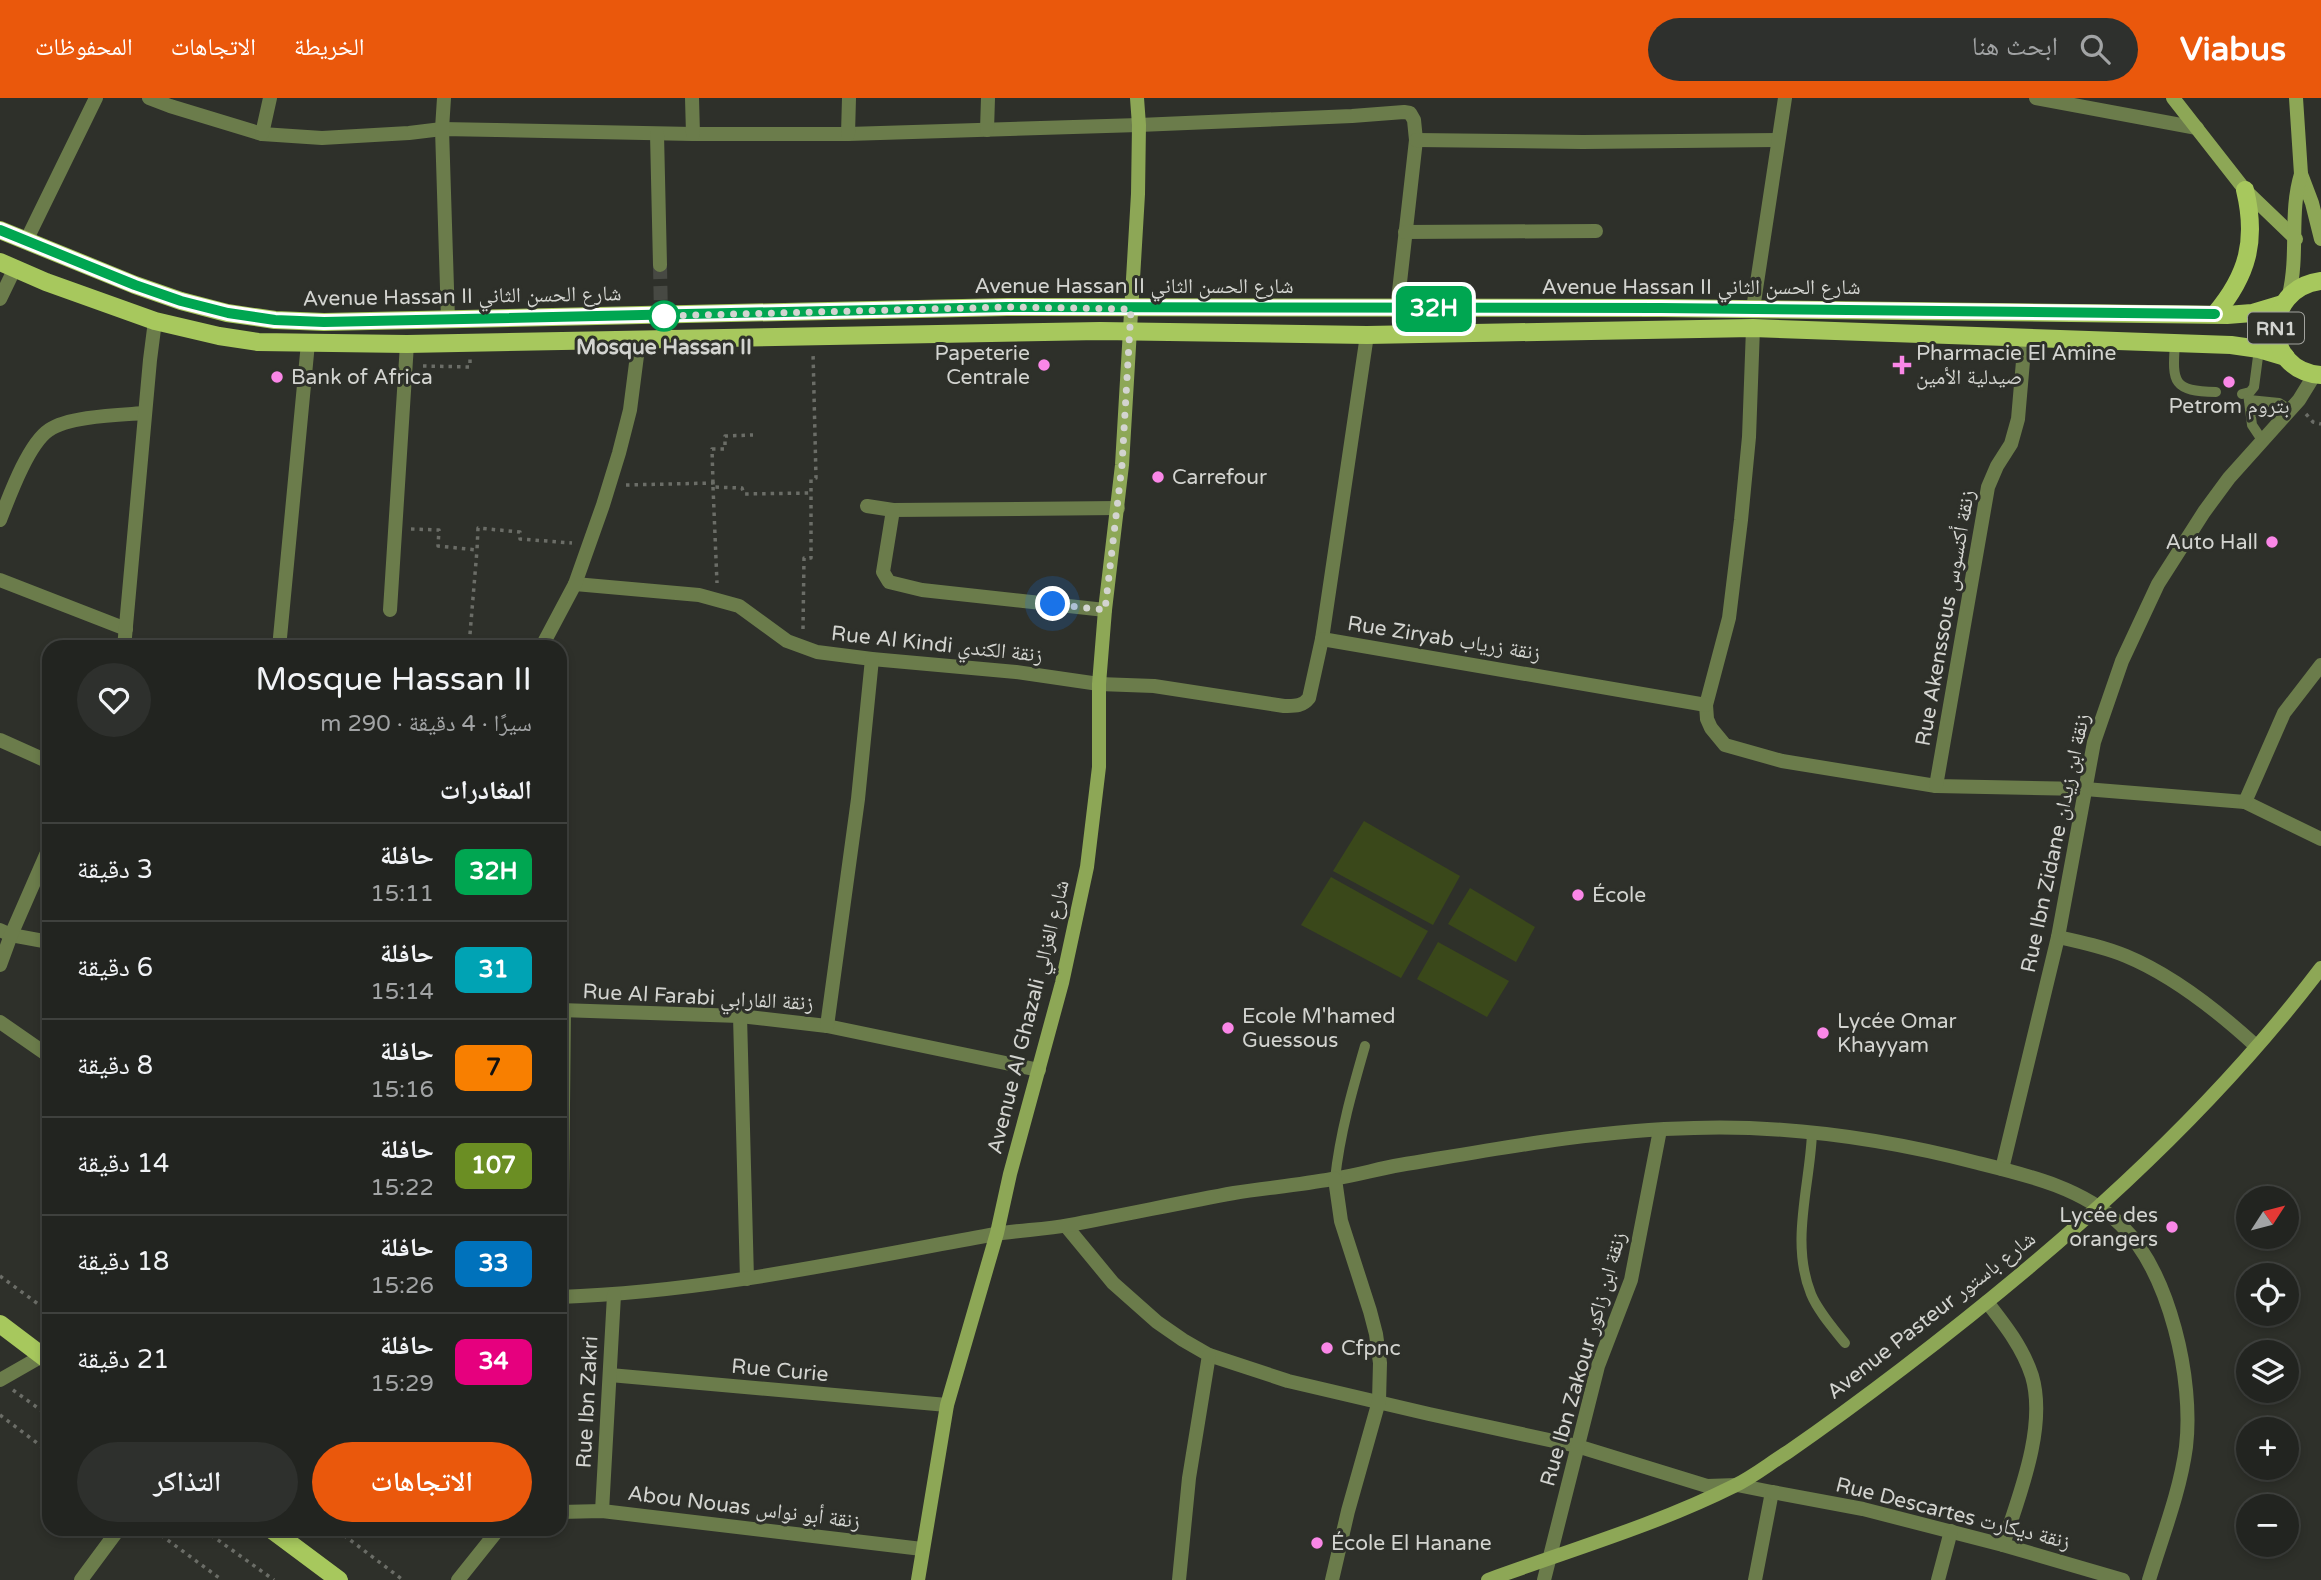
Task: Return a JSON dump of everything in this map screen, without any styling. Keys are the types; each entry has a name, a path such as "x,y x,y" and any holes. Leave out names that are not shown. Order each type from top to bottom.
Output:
{"main road":[{"path":"2215,314 2241,278 2248,256 2250,212 2245,190"},
{"name":"Avenue Hassan II شارع الحسن الثاني","path":"0,230 181,301 228,313 275,320 324,322 1007,307 1753,309 2215,314 2252,313 2286,299"},
{"name":"Avenue Hassan II شارع الحسن الثاني","path":"7,265 155,321 258,342 407,344 1129,331 1367,335 1753,328 2231,345 2286,357"},
{"name":"RN1","path":"2318,374 2294,365 2286,357 2280,347 2276,325 2286,299 2309,284 2321,281"},
{"path":"0,1324 42,1355"},
{"path":"280,1536 339,1580"}],"street":[{"path":"26,241 96,98"},
{"path":"149,98 262,134 322,138 442,129 657,134 848,134 1139,125 1404,112 1412,116 1416,140 1397,309"},
{"path":"262,134 271,98"},
{"path":"444,98 442,129 447,320"},
{"path":"692,98 693,134"},
{"path":"848,134 849,98"},
{"path":"987,130 988,98"},
{"name":"Avenue Al Ghazali شارع الغزالي","path":"918,1580 947,1405 997,1233 1010,1174 1062,984 1087,867 1099,767 1099,684 1118,508 1131,309 1138,194 1139,125 1136,98"},
{"path":"1753,309 1785,98"},
{"path":"2036,98 2196,128"},
{"path":"2173,98 2245,190 2296,239"},
{"path":"2286,299 2294,269 2295,207 2301,174 2296,98"},
{"path":"657,134 660,265"},
{"path":"1416,140 1777,140"},
{"path":"2301,174 2321,239"},
{"path":"1405,232 1596,232"},
{"path":"0,299 7,265"},
{"path":"124,640 155,321"},
{"path":"1753,328 1749,437 1729,618 1706,705 1711,728 1725,745 1782,761 1936,786 2085,789 2245,802 2321,839"},
{"path":"1322,639 1367,335"},
{"name":"Rue Akenssous زنقة أكنسوس","path":"1936,786 1988,487 2011,444 2018,419 2025,338"},
{"path":"545,640 575,584 609,485 630,410 639,340"},
{"path":"280,640 308,343"},
{"path":"390,610 407,344"},
{"name":"Rue Ibn Zidane زنقة ابن زيدان","path":"2002,1169 2058,937 2094,742 2122,661 2180,547 2204,512 2318,374"},
{"path":"0,520 21,470 37,441 49,430 62,424 97,417 145,413"},
{"path":"867,506 893,510 1118,508"},
{"path":"893,510 883,572 889,582 922,590 1105,610"},
{"path":"0,580 125,629"},
{"name":"Rue Al Kindi زنقة الكندي","path":"575,584 717,599 739,606 787,641 817,652 1016,672 1099,684"},
{"name":"Rue Ziryab زنقة زرياب","path":"1099,684 1154,686 1298,706 1308,698 1322,639 1706,705"},
{"path":"827,1026 858,799 872,659"},
{"path":"2245,802 2284,713 2321,665"},
{"path":"0,740 42,759"},
{"path":"0,965 5,933 42,862"},
{"path":"5,933 42,941"},
{"path":"2058,937 2098,946 2147,967 2228,1020 2256,1046"},
{"name":"Avenue Pasteur شارع باستور","path":"1488,1580 1630,1530 1737,1485 1871,1393 1987,1302 2098,1206 2186,1123 2256,1046 2321,968"},
{"name":"Rue Al Farabi زنقة الفارابي","path":"567,1010 740,1016 827,1026 1039,1070"},
{"path":"740,1016 747,1279"},
{"path":"0,1022 42,1051"},
{"path":"567,1297 614,1295 747,1279 997,1233 1066,1226 1237,1193 1335,1179 1395,1166 1545,1142 1660,1130 1750,1128 1812,1133 1920,1149 2047,1182 2098,1206 2123,1226 2142,1253 2167,1302 2185,1372 2188,1409 2182,1467 2149,1580"},
{"name":"Rue Ibn Zakour زنقة ابن زاكور","path":"1544,1580 1598,1366 1631,1279 1660,1130"},
{"path":"1332,1580 1348,1510 1379,1401 1380,1363 1376,1334 1341,1221 1335,1179"},
{"name":"Rue Descartes زنقة ديكارت","path":"1066,1226 1113,1283 1157,1322 1209,1356 1288,1381 1577,1446 1707,1486 1737,1485 1863,1509 2003,1545 2123,1580"},
{"name":"Rue Ibn Zakri","path":"602,1511 614,1295"},
{"path":"1987,1302 2006,1325 2021,1350 2035,1390 2036,1415 2030,1450 2023,1483 2003,1545"},
{"path":"1179,1580 1189,1478 1209,1356"},
{"path":"5,1384 42,1361"},
{"name":"Rue Curie","path":"610,1375 947,1405"},
{"path":"1755,1580 1772,1492"},
{"name":"Abou Nouas زنقة أبو نواس","path":"567,1512 602,1511 922,1549"},
{"path":"1938,1580 1951,1531"},
{"path":"81,1580 114,1536"},
{"path":"458,1580 493,1536"}],"lane":[{"path":"2175,343 2173,369 2180,385 2190,391 2216,392"},
{"path":"2246,395 2254,387 2259,349"},
{"path":"2246,395 2279,403 2290,410"},
{"path":"2246,395 2252,425 2262,440"},
{"path":"1335,1179 1339,1141 1365,1046"},
{"path":"1812,1133 1801,1233 1804,1269 1811,1294 1844,1343"}],"path":[{"path":"803,647 804,558 811,558 811,479 816,478 813,336"},
{"path":"717,599 712,449 725,449 725,436 753,435"},
{"path":"609,485 713,485 742,488 744,494 811,493"},
{"path":"395,528 439,530 438,546 477,550"},
{"path":"470,640 478,528 520,532 520,539 589,545"},
{"path":"0,1276 42,1307"},
{"path":"5,1384 42,1411"},
{"path":"0,1415 42,1446"},
{"path":"162,1536 222,1580"},
{"path":"212,1536 274,1580"},
{"path":"345,1536 402,1580"}],"green space":[{"path":"1364,821 1460,876 1433,925 1333,871"},
{"path":"1331,877 1428,931 1401,978 1301,925"},
{"path":"1470,888 1535,927 1516,962 1448,924"},
{"path":"1438,942 1509,981 1487,1017 1417,979"}],"tunnel":[{"path":"660,265 661,316"}],"bus line":[{"name":"32H","path":"0,230 181,301 228,313 275,320 324,322 1007,307 1518,310 1661,308 2215,314"}],"place":[{"name":"Mosque Hassan II","path":"664,316"},
{"name":"Papeterie Centrale","path":"1044,365"},
{"name":"Pharmacie El Amine صيدلية الأمين","path":"1902,365"},
{"name":"Bank of Africa","path":"277,377"},
{"name":"Petrom بتروم","path":"2229,382"},
{"name":"Carrefour","path":"1158,477"},
{"name":"Auto Hall","path":"2272,542"},
{"name":"École","path":"1578,895"},
{"name":"Ecole M'hamed Guessous","path":"1228,1028"},
{"name":"Lycée Omar Khayyam","path":"1823,1033"},
{"name":"Lycée des orangers","path":"2172,1227"},
{"name":"Cfpnc","path":"1327,1348"},
{"name":"École El Hanane","path":"1317,1543"}],"route":[{"path":"664,316 661,316 1007,307 1131,309 1122,465 1105,610 1053,604"}]}
